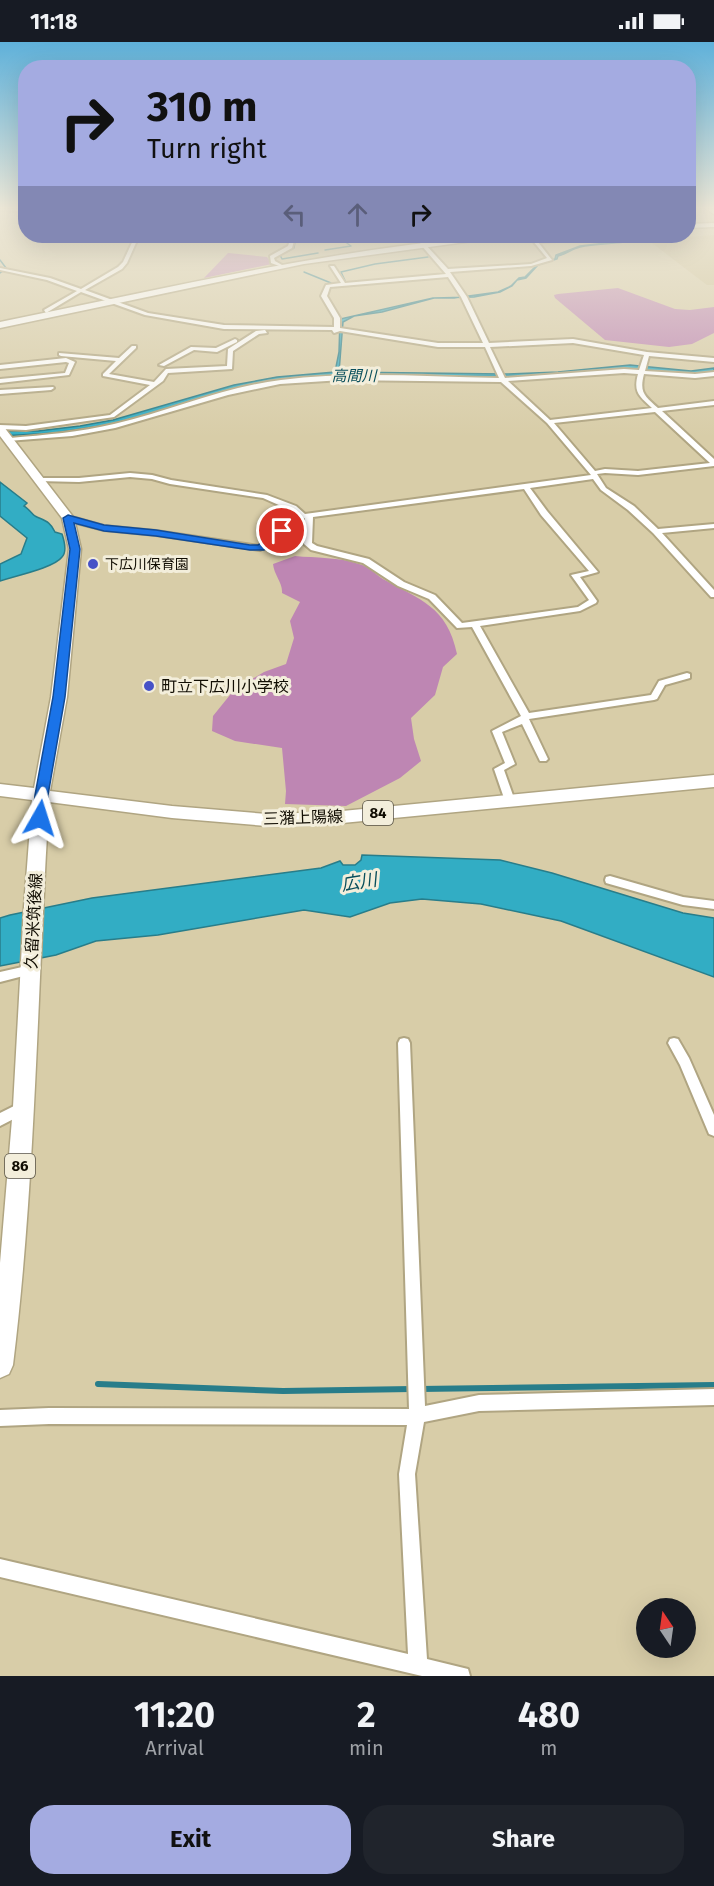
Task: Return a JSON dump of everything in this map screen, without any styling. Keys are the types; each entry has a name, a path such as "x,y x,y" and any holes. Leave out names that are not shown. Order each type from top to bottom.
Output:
{"main road":[{"path":"0,325 191,285"},
{"name":"久留米筑後線","path":"0,1365 11,1281 24,1107 33,907 41,795 59,697 75,549 68,518 4,434"},
{"name":"三潴上陽線","path":"0,790 172,812 267,820 332,818 714,781"}],"street":[{"path":"66,285 161,318 224,327 339,330 438,345 573,340 647,354 714,360"},
{"path":"46,311 88,285"},
{"path":"330,285 324,290 324,296 337,318 339,330"},
{"path":"456,285 464,297 503,380 549,422 603,489 631,508 656,531 714,595"},
{"path":"162,365 193,348 217,350 225,348 256,328"},
{"path":"4,434 26,428 112,416 161,380 166,371 230,368 231,350 258,332 337,332 339,330"},
{"path":"135,347 105,375 154,384"},
{"path":"61,354 120,360"},
{"path":"647,354 639,390 714,464"},
{"path":"0,367 66,360 72,362 68,374 0,381"},
{"path":"4,434 64,435 116,426 227,393 280,382 342,378 503,380 643,369 695,376 714,374"},
{"path":"0,392 51,388"},
{"path":"549,422 714,403"},
{"path":"68,518 104,528 260,548 305,517 526,487 605,471 638,472 714,464"},
{"path":"38,479 79,480 130,475 265,496 293,508 305,517 306,541 314,548 366,561 402,584 432,597 460,626 580,609 593,601 574,575 594,573 544,513 526,487"},
{"path":"656,531 714,526"},
{"path":"475,624 525,717 543,759"},
{"path":"510,801 499,769 510,764 497,731 525,717 654,697 662,683 687,676"},
{"path":"610,880 683,901 714,905"},
{"path":"0,976 31,968"},
{"path":"404,1043 417,1416 407,1474 418,1666"},
{"path":"674,1043 685,1062 714,1130"},
{"path":"0,1120 24,1107"},
{"path":"0,1418 417,1416 479,1403 714,1397"},
{"path":"0,1568 461,1676"}],"shaded area":[{"path":"618,288 675,309 714,307 714,333 692,344 669,347 605,340 554,295"},
{"path":"295,556 336,559 362,565 420,599 439,615 446,625 457,654 443,667 435,695 411,718 414,739 421,761 400,778 346,806 285,804 282,748 235,741 212,731 213,716 234,690 264,672 286,664 294,638 290,621 300,602 282,593 273,564"}],"water":[{"path":"513,285 500,292 474,297 458,297 498,292"},
{"name":"高間川","path":"434,298 382,312 354,316 343,322 339,372 505,374 558,372 630,365 691,371 714,368 714,372 695,374 632,369 542,376 305,377 236,389 113,424 55,433 0,436 0,431 38,431 113,420 234,385 277,377 335,372 339,352 340,319"},
{"path":"0,482 27,503 24,506 34,516 49,523 55,532 62,534 65,549 64,555 51,565 0,581 0,564 21,554 27,538 0,516"},
{"name":"広川","path":"362,855 500,860 552,873 683,913 714,918 714,977 561,921 481,904 422,899 390,903 350,917 304,910 158,935 96,941 56,955 0,966 0,918 92,898 321,868 340,861 343,865 355,865 361,860"}],"waterway":[{"path":"98,1384 283,1391 412,1389"},
{"path":"420,1389 714,1385"}],"place":[{"name":"下広川保育園","path":"93,564"},
{"name":"町立下広川小学校","path":"149,686"}],"route":[{"path":"40,818 41,795 59,697 75,549 68,518 104,528 156,533 250,548 260,548 282,531"}]}
